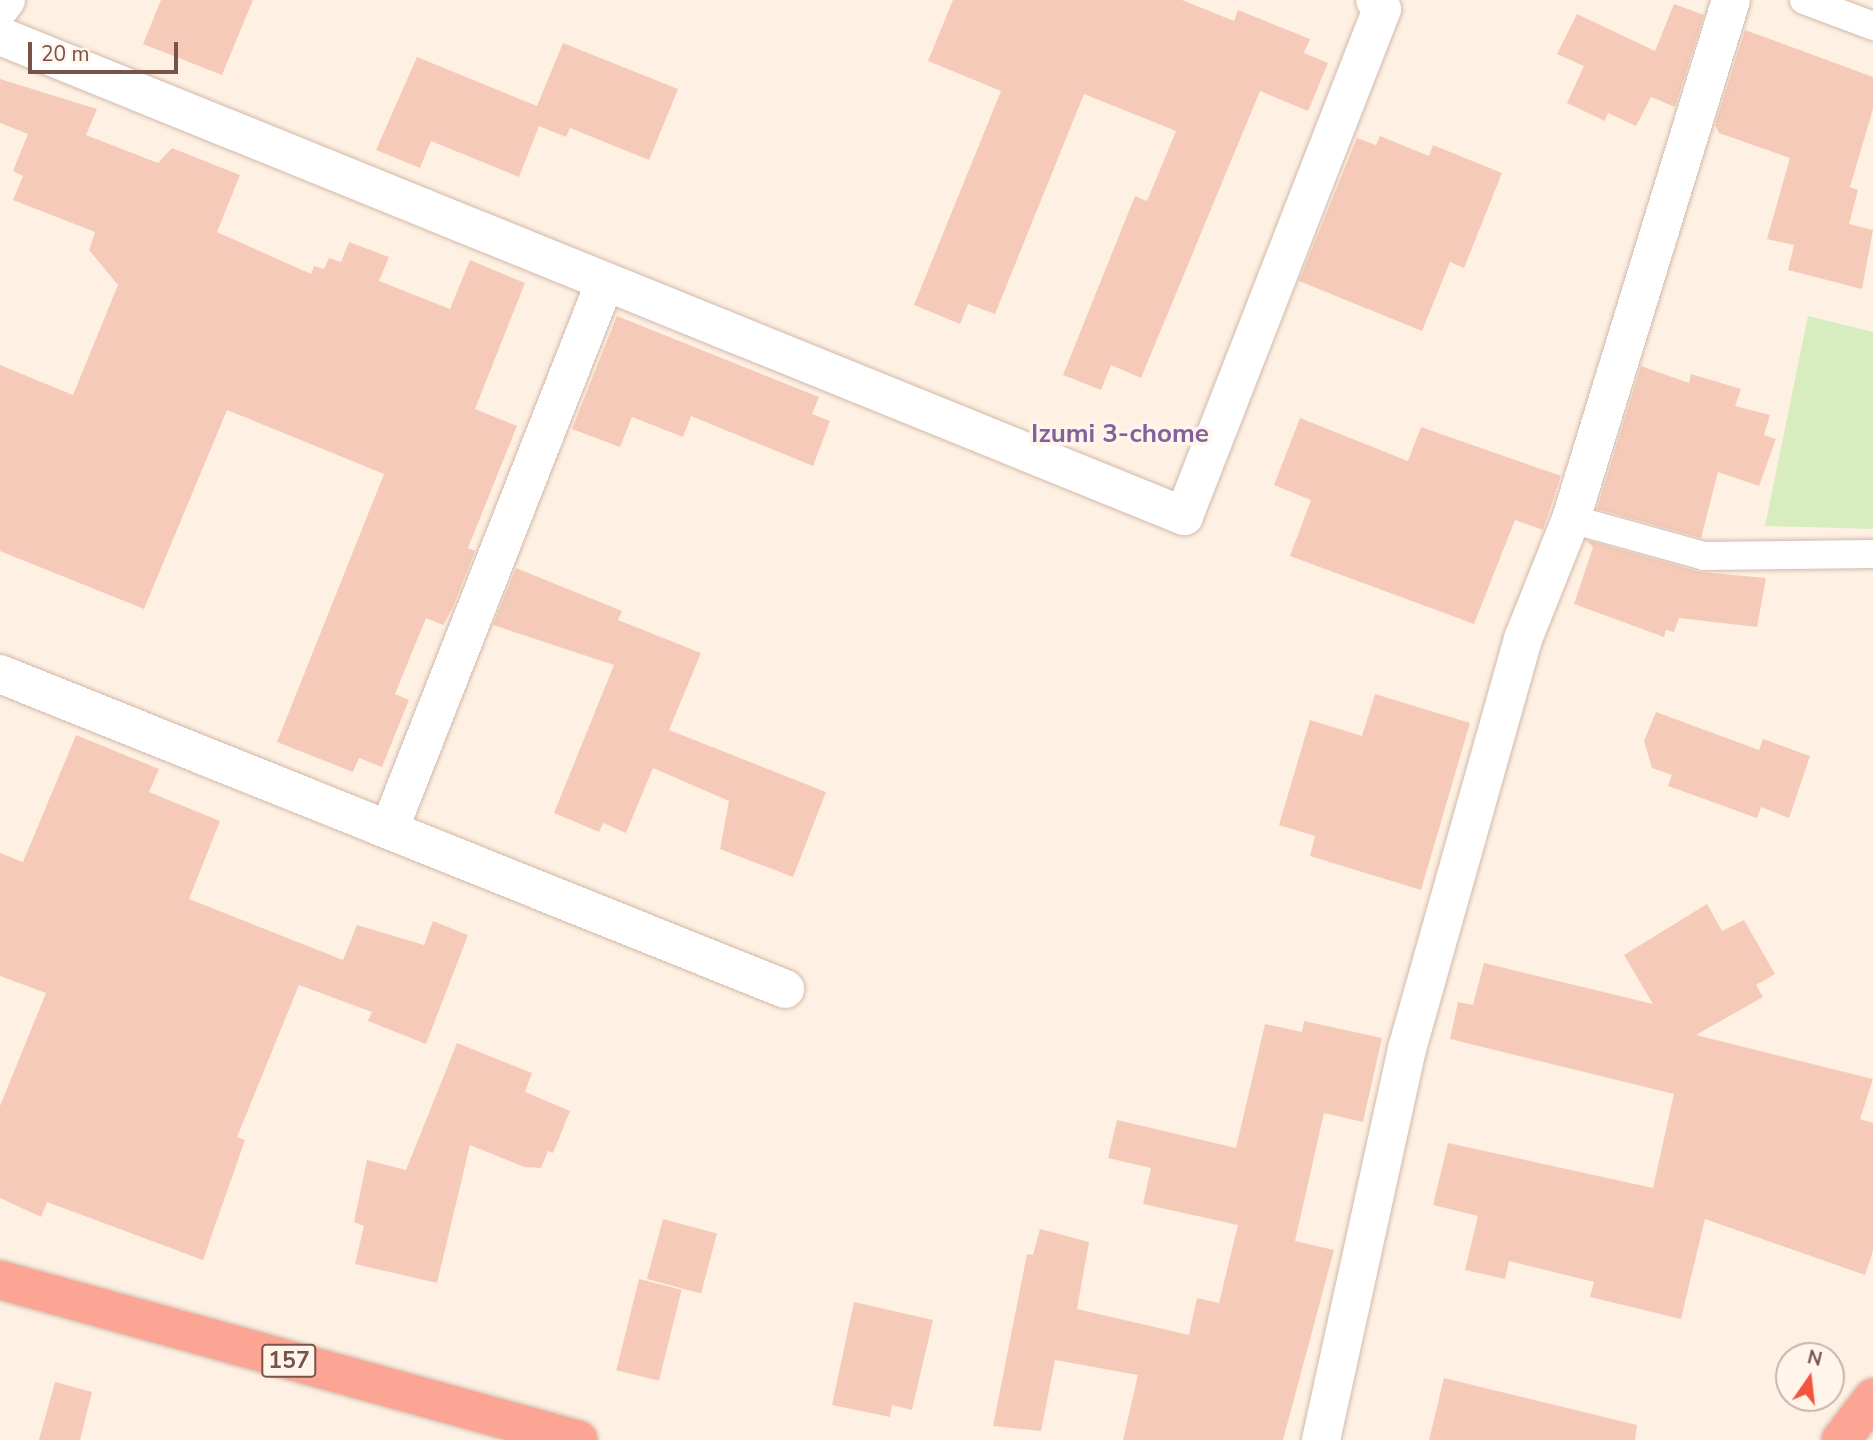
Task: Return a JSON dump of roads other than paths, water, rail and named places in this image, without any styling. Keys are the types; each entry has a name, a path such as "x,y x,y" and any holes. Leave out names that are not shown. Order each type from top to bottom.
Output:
{"highway":[{"name":"157","path":"0,1280 578,1440"},
{"path":"1841,1440 1873,1398"}],"street":[{"path":"0,8 6,0"},
{"path":"0,36 1184,516 1382,9 1375,0"},
{"path":"1321,1440 1406,1049 1523,639 1571,519 1731,0"},
{"path":"389,830 605,282"},
{"path":"0,674 785,989"}],"lane":[{"path":"1804,0 1873,26"},
{"path":"1571,519 1703,556 1873,554"}],"district":[{"name":"Izumi 3-chome","path":"1120,434"}]}
